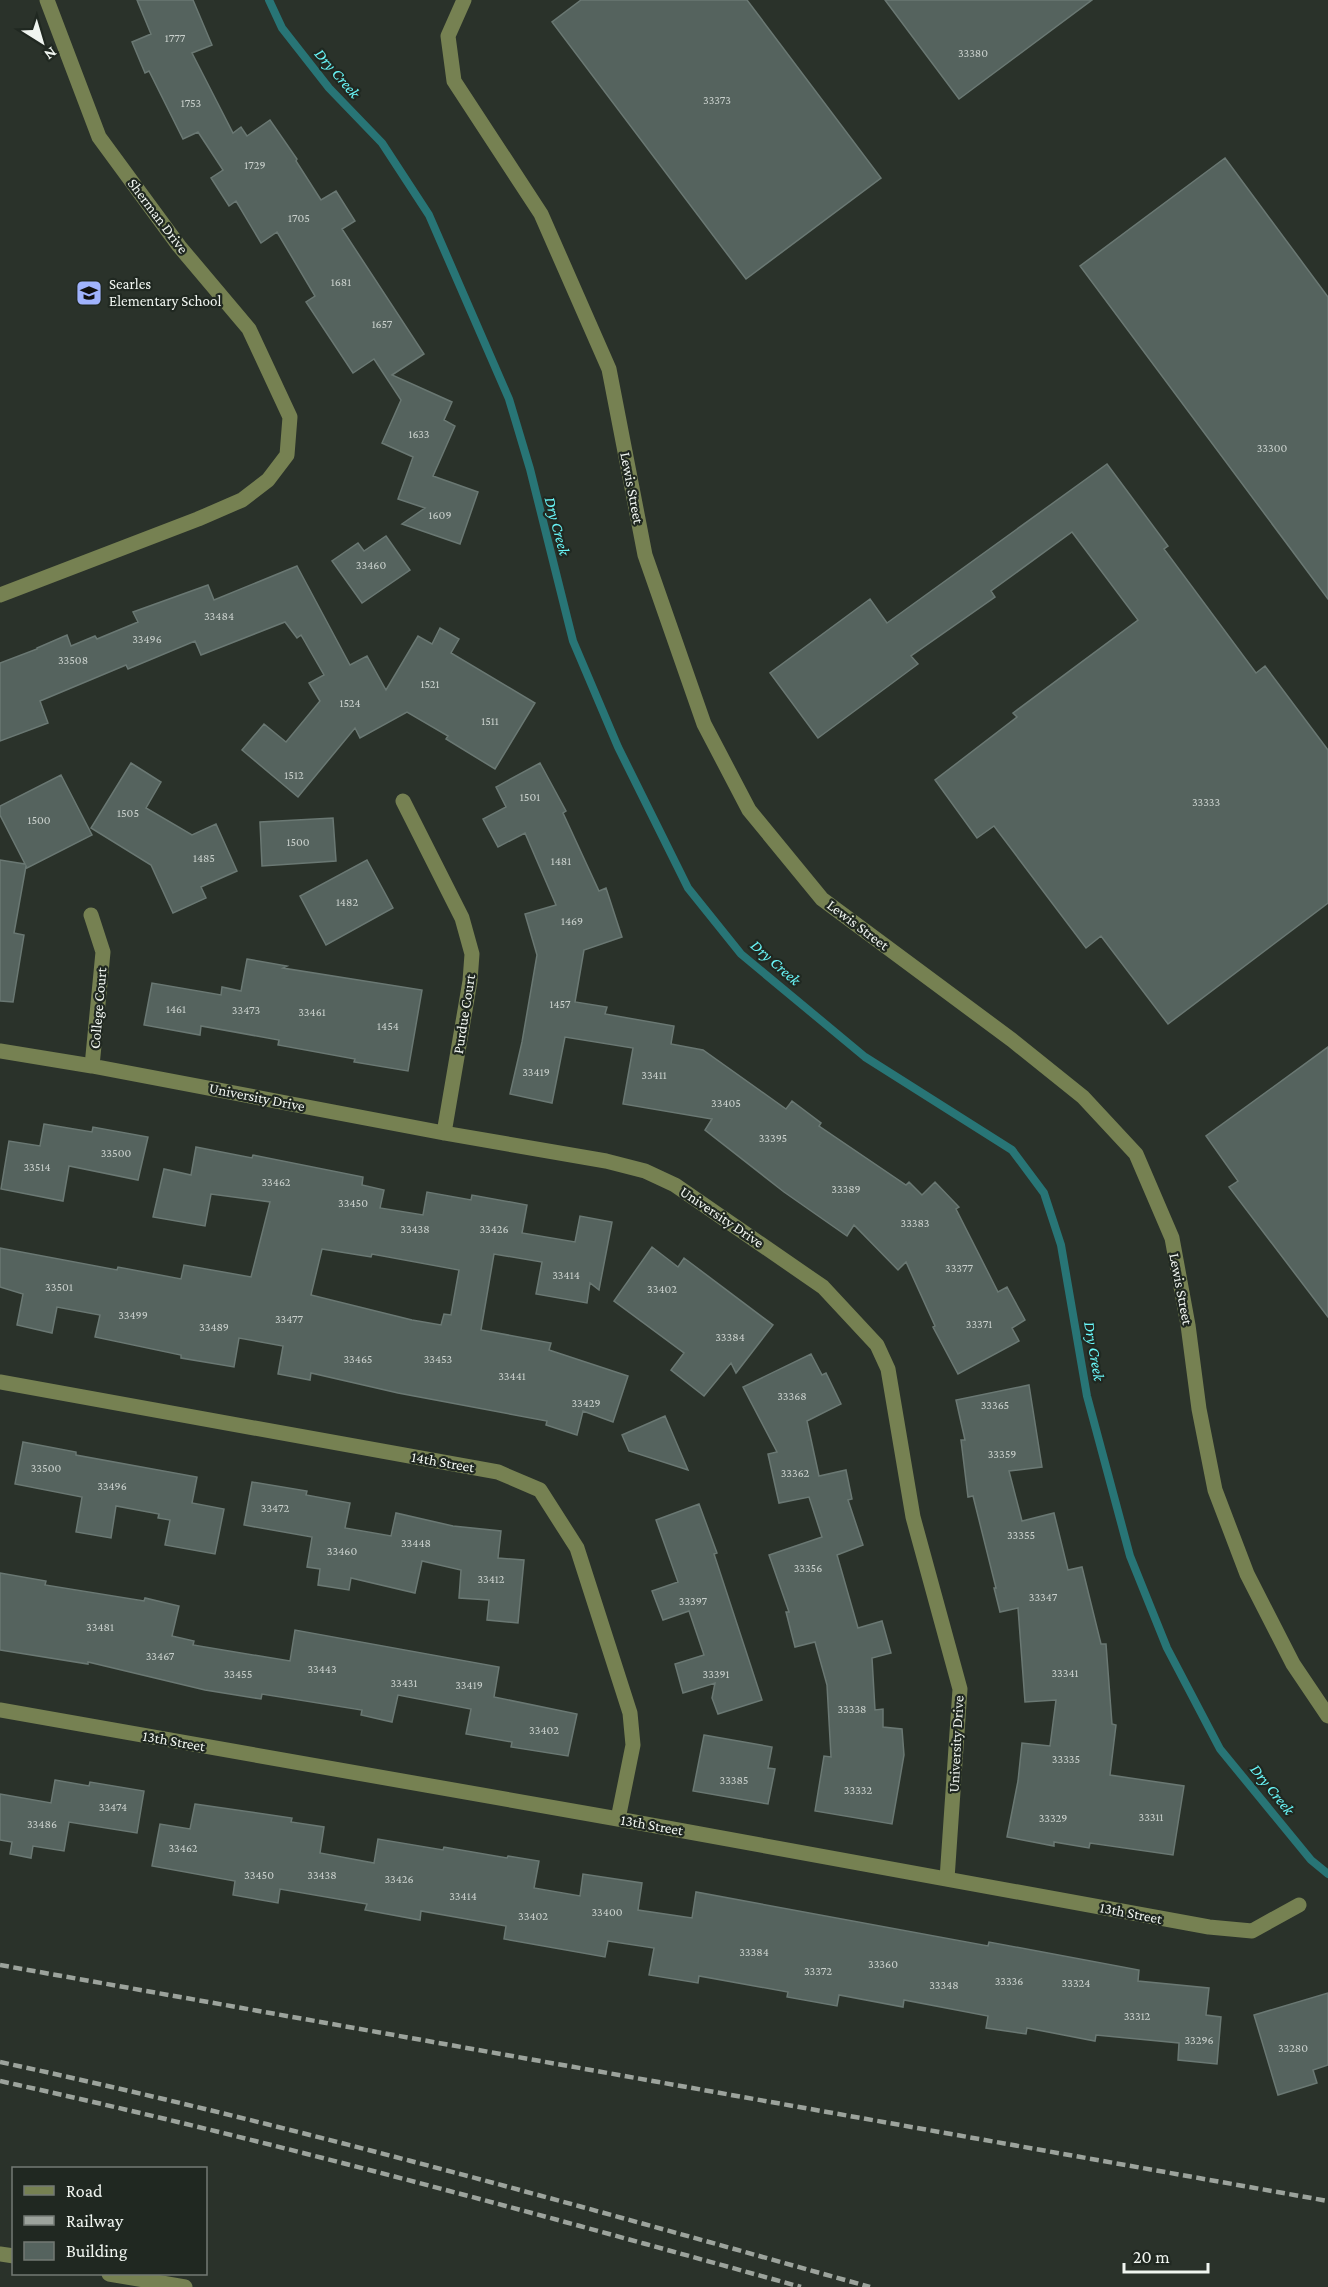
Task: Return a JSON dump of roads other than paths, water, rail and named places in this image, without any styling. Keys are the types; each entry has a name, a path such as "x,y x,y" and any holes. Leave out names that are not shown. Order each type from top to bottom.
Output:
{"street":[{"name":"Sherman Drive","path":"0,596 242,500 268,480 287,455 290,417 249,329 179,246 99,137 47,0"},
{"name":"Lewis Street","path":"464,0 448,36 454,81 541,214 609,369 645,555 704,724 749,810 822,899 1012,1040 1083,1097 1136,1154 1172,1238 1188,1325 1199,1409 1215,1490 1247,1575 1293,1664 1328,1716"},
{"name":"Purdue Court","path":"403,801 462,918 472,954 470,981 444,1133"},
{"name":"College Court","path":"92,915 102,952 93,1066"},
{"name":"University Drive","path":"0,1051 93,1066 444,1133 606,1161 645,1171 675,1185 823,1287 877,1345 888,1369 913,1517 960,1689 947,1879"},
{"name":"14th Street","path":"0,1382 498,1472 540,1490 577,1548 630,1713 633,1745 618,1819"},
{"name":"13th Street","path":"0,1710 618,1819 1209,1927 1252,1931 1299,1905"},
{"path":"115,2275 185,2287"}],"waterway":[{"name":"Dry Creek","path":"269,0 282,28 329,88 382,143 429,215 509,399 530,469 573,641 618,747 688,888 741,954 865,1057 1012,1150 1044,1193 1061,1245 1087,1396 1130,1556 1167,1648 1220,1749 1311,1860 1328,1874"}],"railway":[{"path":"0,1965 1328,2201"},
{"path":"0,2062 110,2086 328,2140 870,2287"},
{"path":"0,2081 302,2153 801,2287"}],"place":[{"name":"Searles Elementary School","path":"89,293"}]}
